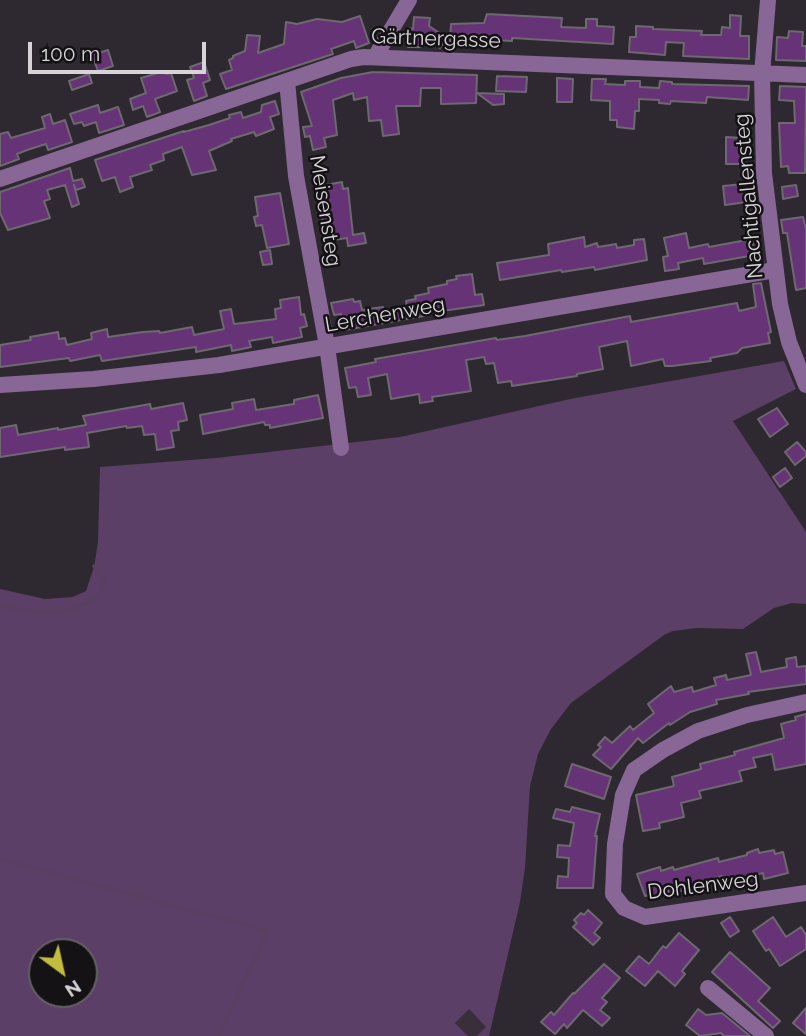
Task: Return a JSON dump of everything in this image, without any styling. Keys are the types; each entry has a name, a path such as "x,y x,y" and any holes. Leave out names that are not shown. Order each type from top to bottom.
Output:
{"street":[{"path":"375,57 409,0"},
{"name":"Nachtigallensteg","path":"768,0 762,74 764,173 780,303 789,342 806,385"},
{"name":"Gärtnergasse","path":"0,179 351,59 375,57 806,75"},
{"name":"Meisensteg","path":"287,81 296,176 327,346 341,448"},
{"name":"Lerchenweg","path":"0,385 93,379 219,365 775,270"},
{"name":"Dohlenweg","path":"806,702 747,715 698,731 634,770 623,795 615,844 613,894 624,908 645,917 806,892"},
{"path":"708,988 766,1036"}],"shaded area":[{"path":"784,361 796,389 733,421 806,532 806,604 792,603 774,608 743,629 697,628 664,635 571,703 551,729 538,754 530,786 520,902 489,1036 477,1036 486,1027 469,1009 455,1023 468,1036 0,1036 0,589 45,599 73,597 86,591 98,542 100,467 216,458 400,437 575,398"},
{"path":"469,1009 487,1027 477,1036 468,1036 455,1023"}],"building":[{"path":"487,14 562,18 561,27 586,28 586,19 597,19 597,26 614,27 613,44 512,38 512,41 450,41 451,24 484,23"},
{"path":"730,15 741,16 740,36 749,36 749,59 683,56 684,43 666,42 665,55 629,52 630,37 636,37 636,26 702,31 701,35 721,35 722,27 730,28"},
{"path":"360,16 369,43 356,48 354,41 331,49 333,54 226,89 220,74 232,70 229,60 245,51 247,35 260,36 258,53 284,44 286,22 297,24 317,19 342,22"},
{"path":"414,17 430,18 429,26 447,38 440,48 422,37 421,47 408,47 409,28 413,29"},
{"path":"789,31 803,32 802,46 806,46 806,61 776,60 777,37 788,38"},
{"path":"108,50 113,66 98,71 92,55"},
{"path":"204,62 210,80 203,83 207,96 194,101 187,80 194,78 190,67"},
{"path":"165,71 166,74 171,73 177,91 155,99 160,112 147,117 143,106 133,110 130,99 146,93 141,78"},
{"path":"373,72 477,75 476,103 441,104 441,88 421,88 420,106 396,106 399,134 383,136 381,120 369,121 367,97 354,100 353,93 333,100 337,135 324,138 326,147 313,150 310,136 305,137 303,127 312,126 301,92 341,78"},
{"path":"89,74 92,83 72,90 69,81"},
{"path":"497,76 527,77 526,92 496,91"},
{"path":"557,78 573,79 572,102 557,102"},
{"path":"592,79 606,79 605,84 625,85 625,81 640,81 640,87 659,88 660,81 672,84 749,86 748,100 707,97 706,103 671,101 670,104 659,103 659,100 639,99 634,129 617,127 617,120 610,120 610,101 591,100"},
{"path":"780,86 806,87 805,173 789,173 788,166 781,167 779,123 795,123 794,101 779,100"},
{"path":"477,93 504,94 504,104 493,105"},
{"path":"275,101 279,114 270,117 274,129 256,136 254,132 231,139 232,141 209,151 216,170 192,175 182,147 163,154 164,160 150,165 152,170 130,177 133,187 120,192 115,177 102,181 95,160 230,118 229,115 241,112 243,118 261,112 262,105"},
{"path":"98,105 100,113 118,107 124,125 99,133 96,122 84,126 82,122 74,124 70,114"},
{"path":"50,114 53,124 65,120 72,142 48,150 46,144 27,150 17,154 19,159 0,166 0,134 8,132 11,138 45,128 42,117"},
{"path":"726,137 742,138 743,164 726,164"},
{"path":"70,168 73,181 82,179 85,187 76,190 74,185 79,204 72,207 65,185 47,190 50,199 44,201 50,218 8,230 0,213 0,192"},
{"path":"342,182 343,189 348,188 353,235 364,233 366,243 348,246 347,238 326,241 318,193 326,192 325,185"},
{"path":"744,184 747,202 725,205 723,186"},
{"path":"796,185 798,196 783,199 782,187"},
{"path":"280,193 289,244 267,248 262,225 256,226 254,217 258,216 255,197"},
{"path":"803,217 806,229 806,288 796,290 787,233 783,233 781,220"},
{"path":"686,233 689,248 752,239 755,255 704,264 703,258 678,263 679,269 665,271 663,257 668,256 664,238"},
{"path":"584,237 585,247 597,243 598,247 616,244 617,248 634,245 634,240 644,239 647,260 595,270 594,267 561,270 500,280 497,263 549,255 548,244"},
{"path":"270,250 272,264 263,265 260,252"},
{"path":"472,274 475,295 482,294 484,305 345,330 341,314 334,315 331,303 353,299 354,302 360,301 362,310 383,307 384,311 407,307 406,301 429,293 428,288 447,284 447,281 457,279 456,276"},
{"path":"761,283 771,332 768,333 770,343 742,348 737,353 710,358 711,361 665,366 663,359 631,366 627,341 599,347 603,369 577,376 512,386 511,381 498,383 494,363 486,364 484,357 466,360 471,391 432,397 433,401 420,403 419,394 391,399 387,374 368,378 371,395 358,397 356,387 349,388 345,368 376,362 375,359 496,338 525,336 630,316 631,322 737,303 739,311 756,307 753,284"},
{"path":"299,297 301,315 304,314 307,326 300,328 302,337 273,343 272,337 249,341 251,347 232,351 231,345 196,352 196,347 102,361 100,355 70,361 69,358 0,367 0,345 31,340 30,337 58,332 59,339 65,338 67,345 92,339 91,333 107,329 108,337 143,332 160,333 192,327 194,335 224,329 220,311 231,309 234,324 276,319 275,309 281,308 280,300"},
{"path":"318,395 323,418 270,428 270,425 265,425 264,422 203,434 200,415 233,409 232,403 254,399 256,410 294,404 294,400"},
{"path":"183,403 187,420 178,422 179,430 171,431 174,447 157,450 155,434 144,435 142,426 126,426 87,433 89,447 65,450 65,447 0,457 0,428 16,425 18,435 58,430 86,425 83,416 150,404 151,409"},
{"path":"777,408 788,424 770,437 758,419"},
{"path":"797,442 806,452 806,456 795,465 785,452"},
{"path":"785,468 792,478 780,487 773,477"},
{"path":"756,652 761,672 787,667 786,659 796,657 797,667 806,666 806,684 748,692 749,694 716,700 717,704 690,712 670,725 669,723 643,743 638,738 611,769 593,755 601,747 598,745 605,737 612,743 630,726 633,730 654,713 648,704 671,686 674,692 692,687 693,692 716,685 714,678 726,675 727,680 751,675 746,654"},
{"path":"806,714 806,764 775,770 772,754 753,758 756,767 739,771 742,781 699,791 701,798 681,803 684,817 659,823 660,828 643,831 636,795 674,786 672,777 701,769 700,764 784,738 781,724"},
{"path":"572,764 611,777 604,799 565,786"},
{"path":"572,807 600,814 595,836 593,888 557,888 558,876 568,877 569,858 557,857 558,845 570,846 574,823 553,818 556,809 570,812"},
{"path":"758,849 759,853 774,850 775,854 783,852 788,873 764,879 763,873 723,883 722,876 681,891 668,894 668,891 649,898 648,895 645,896 637,874 660,867 661,871 673,867 674,870 718,858 719,862 747,855"},
{"path":"588,910 602,923 594,933 600,938 593,945 573,927 577,923 574,920"},
{"path":"730,917 739,931 730,937 721,923"},
{"path":"773,917 786,937 801,927 806,935 806,949 780,966 753,931"},
{"path":"679,933 699,950 682,971 685,974 675,986 658,971 645,986 626,971 639,956 649,964 663,946 666,948"},
{"path":"730,952 770,988 758,1001 780,1021 773,1028 712,972"},
{"path":"604,964 620,978 602,998 607,1002 600,1010 610,1018 602,1026 583,1010 567,1028 564,1024 555,1034 541,1022 551,1012 554,1015"},
{"path":"806,1008 806,1034 793,1023"},
{"path":"698,1009 706,1015 722,1013 750,1036 724,1036 721,1033 700,1036 686,1025"}],"waterway":[{"path":"0,606 42,613 64,611 83,605 99,594 104,581 94,566"},
{"path":"0,859 267,931 219,1036"}]}
